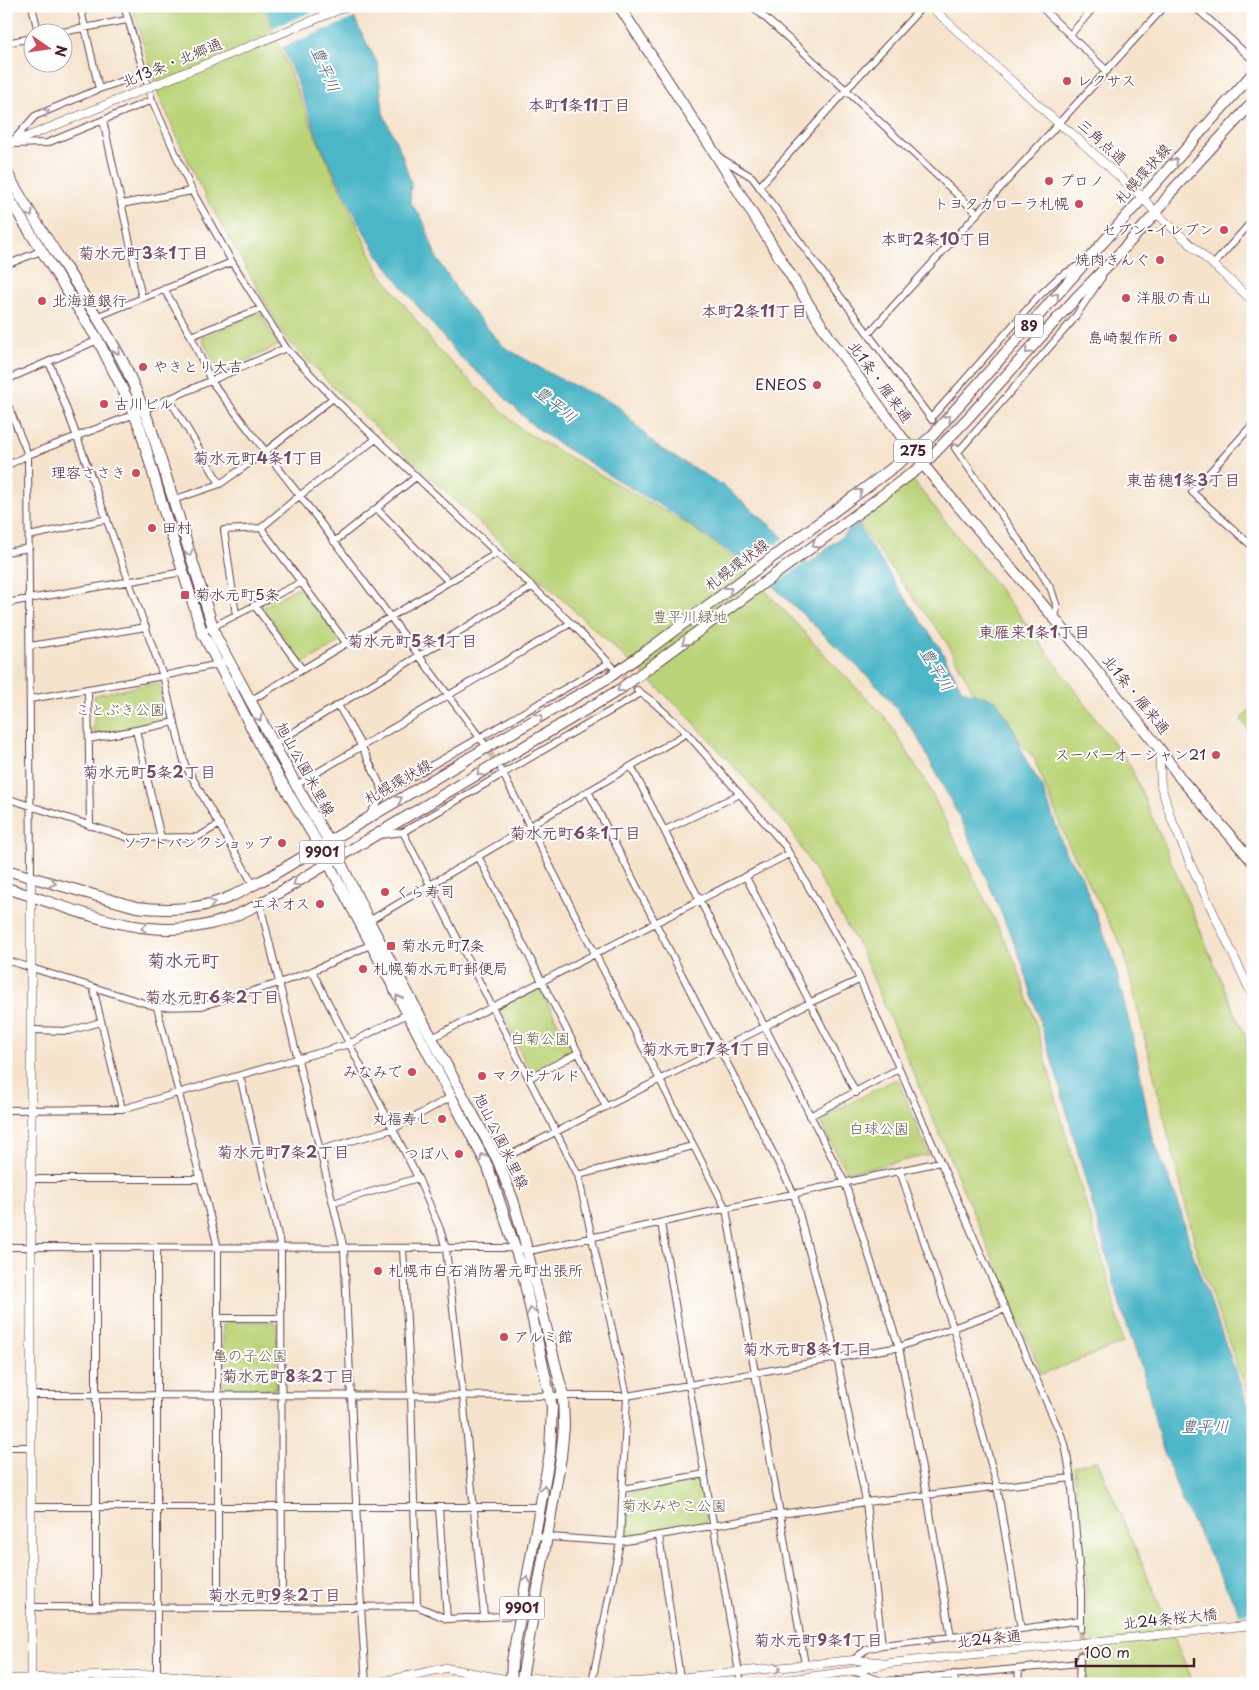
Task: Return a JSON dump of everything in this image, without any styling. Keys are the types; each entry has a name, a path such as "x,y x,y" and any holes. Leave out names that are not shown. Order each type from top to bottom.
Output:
{"main road":[{"name":"北1条・雁来通","path":"619,6 716,155 829,337 913,452 1056,619 1182,779 1253,862"},
{"name":"札幌環状線","path":"6,870 136,907 152,909 183,909 233,896 271,876 608,678 931,437 1253,73"},
{"name":"札幌環状線","path":"6,888 134,927 184,928 213,923 235,916 260,904 620,690 923,465 1114,259 1156,212 1171,192 1253,102"},
{"name":"旭山公園米里線","path":"6,171 23,202 123,362 141,400 138,411 140,428 202,632 250,701 274,744 324,844 328,864 370,945 407,1014 427,1040 498,1161 513,1200 563,1395 564,1427 563,1444 518,1683"},
{"name":"旭山公園米里線","path":"6,193 98,340 138,411 150,425 224,662 265,754 324,844 338,858 427,1040 451,1097 488,1167 521,1266 550,1396 552,1427 550,1453 512,1661 518,1683"}],"street":[{"path":"32,6 36,22"},
{"path":"80,6 99,89"},
{"path":"124,6 152,100 192,192 260,309 286,348 333,398 572,623 610,664 482,739 384,793 367,818"},
{"name":"北13条・北郷通","path":"8,144 348,6"},
{"path":"752,6 846,90 977,213"},
{"path":"759,187 923,6"},
{"name":"三角点通","path":"930,6 1142,197 1253,301"},
{"path":"1040,6 1108,71"},
{"path":"1070,35 1094,6"},
{"path":"869,333 1165,6"},
{"path":"1194,6 1253,60"},
{"path":"72,30 127,20"},
{"path":"6,44 22,40"},
{"path":"8,144 35,116 99,89 143,74"},
{"path":"8,144 47,144 152,100"},
{"path":"103,120 142,298"},
{"path":"716,155 752,177 932,419 1038,298 1059,277 1085,261"},
{"path":"121,204 192,192"},
{"path":"1213,265 1253,220"},
{"path":"6,265 41,251"},
{"path":"1056,619 1057,607 1051,589 956,450 1073,320 1114,259"},
{"path":"96,317 232,262"},
{"path":"164,289 191,336 211,381 300,496 482,739"},
{"path":"191,336 260,309"},
{"path":"6,380 98,340"},
{"path":"6,466 28,455 78,437 286,348"},
{"path":"48,362 78,437 163,676 186,765 253,884"},
{"path":"169,398 220,484"},
{"path":"173,500 220,484 265,452 333,398"},
{"path":"6,400 28,455 32,896 31,1681"},
{"path":"1253,424 1192,492 1253,547"},
{"path":"236,615 224,530 261,528 376,439"},
{"path":"334,542 416,477"},
{"path":"376,509 449,582"},
{"path":"29,536 107,520"},
{"path":"261,528 347,644"},
{"path":"6,552 29,548"},
{"path":"250,701 497,553"},
{"path":"6,603 183,572"},
{"path":"202,632 302,582"},
{"path":"274,744 532,587"},
{"path":"254,605 302,669"},
{"path":"296,786 572,623"},
{"path":"30,646 146,627"},
{"path":"30,699 163,676 224,662"},
{"path":"88,689 90,826"},
{"path":"372,836 403,832 639,692 654,702 687,733 785,846 854,966 898,1069 1006,1309 1065,1444 1081,1589 1081,1629"},
{"path":"338,705 362,747 384,793"},
{"path":"89,739 175,722"},
{"path":"136,730 161,838"},
{"path":"369,921 687,733"},
{"path":"1159,748 1161,786 1171,818 1253,997"},
{"path":"631,766 845,1183 899,1347 927,1494 951,1637"},
{"path":"502,772 726,1209 809,1680"},
{"path":"588,792 794,1194 837,1358 866,1502 882,1645"},
{"path":"665,830 740,794"},
{"path":"6,798 31,808 129,838 198,837 220,824"},
{"path":"403,832 578,1175 627,1396 620,1542 592,1682"},
{"path":"427,1040 789,854"},
{"path":"478,856 606,1107"},
{"path":"746,877 856,1093"},
{"path":"260,904 344,1248 366,1684"},
{"path":"6,960 158,1007 202,1006 279,983 312,971 370,945"},
{"path":"312,971 418,1178 440,1229 446,1249 463,1395 484,1616"},
{"path":"498,1161 809,1003 859,980"},
{"path":"93,987 122,1109"},
{"path":"158,1007 218,1248 218,1608"},
{"path":"6,1110 122,1109 180,1094 349,1044 407,1014"},
{"path":"32,1030 68,1031 101,1022"},
{"path":"529,1078 578,1054"},
{"path":"810,1116 898,1069"},
{"path":"240,1076 281,1248 282,1608"},
{"path":"320,1150 394,1129 451,1097"},
{"path":"578,1175 693,1146"},
{"path":"6,1247 534,1250 940,1162"},
{"path":"900,1171 954,1327 997,1486 1021,1629"},
{"path":"333,1203 418,1178"},
{"path":"31,1179 200,1179"},
{"path":"661,1223 741,1684"},
{"path":"96,1247 96,1607"},
{"path":"157,1247 157,1674"},
{"path":"402,1249 410,1395 417,1606"},
{"path":"31,1395 627,1396 899,1347 1006,1309"},
{"path":"218,1318 281,1318"},
{"path":"6,1447 31,1448"},
{"path":"622,1489 705,1474"},
{"path":"535,1536 620,1542 780,1514 927,1494 1070,1478"},
{"path":"31,1507 540,1508"},
{"path":"439,1508 447,1619"},
{"path":"659,1536 680,1678"},
{"path":"30,1607 282,1608 417,1606 447,1619 521,1615"},
{"path":"853,1660 867,1649 882,1645 1021,1629 1080,1620"},
{"name":"北24条桜大橋","path":"1090,1641 1253,1625"},
{"name":"北24条通","path":"890,1663 1090,1641"},
{"path":"853,1671 863,1673 872,1680 887,1682 1019,1669 1080,1659 1079,1684"},
{"path":"371,1684 409,1680 446,1668 518,1683 533,1678 639,1683 853,1660 890,1663"},
{"path":"755,1684 809,1680 890,1663"},
{"path":"1018,1684 1019,1669"},
{"path":"6,1679 31,1681 107,1675 157,1674 183,1680 256,1684"},
{"path":"954,1674 955,1684"},
{"path":"107,1675 108,1684"}],"green space":[{"name":"豊平川緑地","path":"132,6 263,6 316,137 378,270 440,352 522,430 689,525 739,562 887,719 927,784 1016,963 1036,1024 1066,1136 1110,1286 1123,1343 1042,1374 861,950 789,827 686,714 340,394 285,337 196,179 159,96"},
{"path":"261,313 278,346 222,371 219,370 201,338"},
{"path":"912,479 1019,614 1130,765 1253,1055 1253,1408 1200,1264 1123,949 1068,844 1034,758 973,691 946,641 857,522"},
{"path":"296,588 301,589 339,639 339,643 305,662 301,661 264,610 265,606"},
{"name":"ことぶき公園","path":"159,684 168,719 167,722 96,735 93,733 95,695"},
{"path":"1253,706 1253,731 1250,733 1241,719"},
{"name":"白菊公園","path":"537,988 540,989 572,1049 571,1052 534,1071 529,1070 501,1011 501,1006"},
{"name":"白球公園","path":"894,1080 898,1080 929,1155 850,1172 845,1170 820,1121 821,1118"},
{"name":"亀の子公園","path":"225,1322 274,1322 277,1325 276,1388 273,1390 226,1391 223,1388 223,1324"},
{"path":"1097,1460 1194,1684 1082,1684 1086,1587 1074,1467"},
{"name":"菊水みやこ公園","path":"698,1479 701,1480 707,1518 705,1522 628,1536 625,1533 627,1496 629,1493"}],"water":[{"name":"豊平川","path":"265,6 351,6 356,22 378,65 383,113 402,155 411,184 410,202 423,220 436,257 463,300 504,347 556,377 617,405 656,446 724,486 779,533 808,564 857,524 940,648 962,690 996,700 1013,728 1027,763 1042,786 1066,854 1081,875 1114,961 1136,1052 1151,1133 1178,1202 1194,1258 1253,1419 1253,1639 1183,1503 1160,1441 1146,1381 1121,1308 1058,1080 1021,959 965,828 916,734 882,690 777,590 739,559 673,513 556,442 528,421 459,356 376,252 359,223 320,144 299,87"}],"pier":[{"path":"327,6 354,6 357,17 280,48 272,28"},
{"path":"786,537 807,560 771,588 745,567"},
{"path":"1253,1612 1253,1637 1249,1638 1237,1614"}],"tunnel":[{"path":"932,420 955,448"},
{"path":"616,670 637,690"},
{"path":"485,745 498,766"},
{"path":"1080,1656 1081,1629"}],"place":[{"name":"レクサス","path":"1067,81"},
{"name":"プロノ","path":"1049,181"},
{"name":"トヨタカローラ札幌","path":"1079,204"},
{"name":"セブン-イレブン","path":"1224,230"},
{"name":"焼肉きんぐ","path":"1160,260"},
{"name":"洋服の青山","path":"1126,298"},
{"name":"北海道銀行","path":"42,301"},
{"name":"島崎製作所","path":"1173,338"},
{"name":"やきとり大吉","path":"143,367"},
{"name":"ENEOS","path":"817,385"},
{"name":"古川ビル","path":"104,404"},
{"name":"理容ささき","path":"136,473"},
{"name":"田村","path":"152,528"},
{"name":"菊水元町5条","path":"185,595"},
{"name":"スーパーオーシャン21","path":"1216,755"},
{"name":"ソフトバンクショップ","path":"282,843"},
{"name":"くら寿司","path":"385,892"},
{"name":"エネオス","path":"320,904"},
{"name":"菊水元町7条","path":"391,946"},
{"name":"札幌菊水元町郵便局","path":"363,969"},
{"name":"みなみで","path":"412,1072"},
{"name":"マクドナルド","path":"482,1076"},
{"name":"丸福寿し","path":"442,1119"},
{"name":"つぼ八","path":"459,1154"},
{"name":"札幌市白石消防署元町出張所","path":"378,1271"},
{"name":"アルミ館","path":"504,1337"}],"district":[{"name":"本町1条11丁目","path":"579,105"},
{"name":"本町2条10丁目","path":"936,239"},
{"name":"菊水元町3条1丁目","path":"143,253"},
{"name":"本町2条11丁目","path":"754,311"},
{"name":"菊水元町4条1丁目","path":"258,458"},
{"name":"東苗穂1条3丁目","path":"1183,480"},
{"name":"東雁来1条1丁目","path":"1034,632"},
{"name":"菊水元町5条1丁目","path":"412,641"},
{"name":"菊水元町5条2丁目","path":"149,772"},
{"name":"菊水元町6条1丁目","path":"575,833"},
{"name":"菊水元町","path":"183,961"},
{"name":"菊水元町6条2丁目","path":"212,997"},
{"name":"菊水元町7条1丁目","path":"706,1049"},
{"name":"菊水元町7条2丁目","path":"283,1152"},
{"name":"菊水元町8条1丁目","path":"807,1349"},
{"name":"菊水元町8条2丁目","path":"288,1376"},
{"name":"菊水元町9条2丁目","path":"274,1595"},
{"name":"菊水元町9条1丁目","path":"818,1640"}]}
